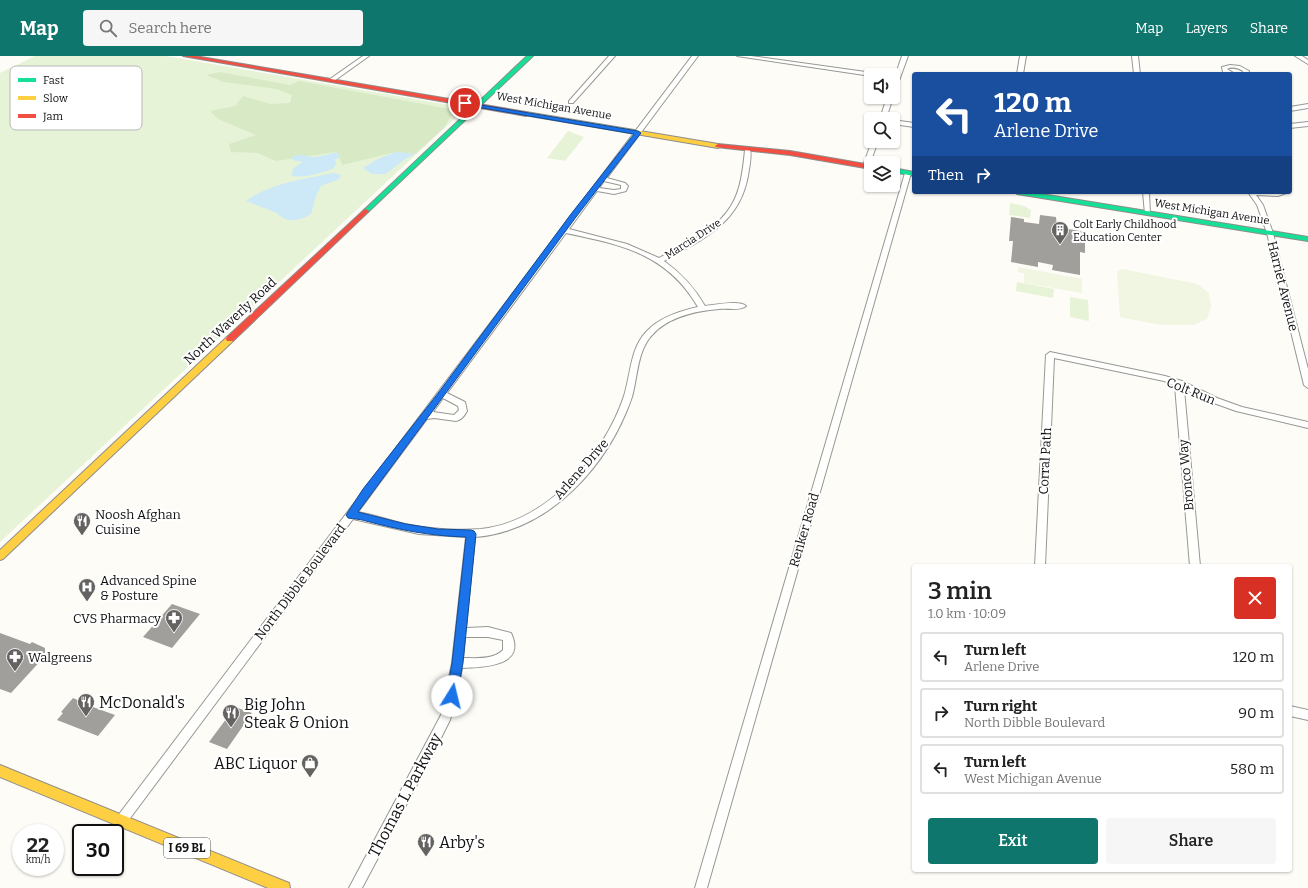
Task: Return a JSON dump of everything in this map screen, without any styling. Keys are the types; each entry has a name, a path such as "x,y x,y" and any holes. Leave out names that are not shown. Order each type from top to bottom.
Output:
{"street":[{"name":"West Michigan Avenue","path":"186,56 199,57 707,145 790,153 864,165"},
{"path":"332,80 366,56"},
{"name":"North Waverly Road","path":"0,556 530,56"},
{"path":"571,102 612,56"},
{"name":"North Dibble Boulevard","path":"121,821 351,515 366,492 442,394 563,230 695,56"},
{"path":"740,56 864,74"},
{"path":"791,63 795,56"},
{"path":"900,68 905,56"},
{"path":"1020,72 1022,56"},
{"path":"1135,56 1137,72"},
{"path":"1298,56 1308,62"},
{"path":"1227,72 1224,68 1231,66 1238,67 1246,72"},
{"path":"1292,109 1308,106"},
{"path":"900,123 912,125"},
{"path":"1292,126 1308,124"},
{"name":"Marcia Drive","path":"660,261 712,229 731,211 741,190 748,150"},
{"path":"900,172 911,174"},
{"name":"Renker Road","path":"701,888 911,174"},
{"path":"594,189 619,192 625,188 623,184 602,179"},
{"name":"West Michigan Avenue","path":"1029,194 1308,239"},
{"path":"1146,194 1148,214"},
{"name":"Harriet Avenue","path":"1253,194 1260,205 1270,233 1308,385"},
{"path":"563,230 627,245 660,261 683,279 693,290 703,309"},
{"name":"Arlene Drive","path":"351,515 362,516 406,528 438,533 471,534 506,528 537,515 561,494 606,444 622,413 629,392 639,349 649,332 657,325 680,314 703,309 742,306"},
{"name":"Colt Run","path":"1050,355 1179,383 1234,408 1308,425"},
{"name":"Corral Path","path":"1040,564 1050,355"},
{"name":"Bronco Way","path":"1179,383 1195,564"},
{"path":"424,417 434,415 456,418 463,411 462,404 442,394"},
{"name":"Thomas L Parkway","path":"355,888 446,716 452,696 457,663 471,534"},
{"path":"457,663 500,660 506,656 510,646 507,636 497,633 460,633"},
{"path":"1292,711 1308,715"},
{"name":"I 69 BL","path":"0,771 284,888"}],"green space":[{"path":"35,56 166,56 466,108 0,542 0,73 10,68 10,130 142,130 142,66 14,66"},
{"path":"220,72 290,85 299,81 455,110 444,128 415,154 396,152 342,165 337,152 276,161 257,153 231,152 229,144 256,135 218,119 210,111 235,106 243,96 270,104 290,103 292,95 276,89 224,82 206,75"},
{"path":"568,131 584,137 565,161 547,158"},
{"path":"1010,203 1024,206 1031,210 1030,218 1009,215"},
{"path":"1018,267 1082,279 1082,293 1024,283 1024,273 1018,272"},
{"path":"1122,269 1197,284 1209,293 1211,306 1207,319 1193,325 1161,325 1120,317 1117,272"},
{"path":"1017,282 1054,289 1053,298 1016,291"},
{"path":"1070,297 1088,300 1089,321 1070,317"}],"water":[{"path":"337,152 340,158 335,159 336,164 334,168 300,177 291,175 294,168 301,163 301,161 295,161 291,158 295,156 301,155 315,157"},
{"path":"396,152 415,154 405,159 386,174 372,174 363,168 378,159"},
{"path":"333,173 341,175 339,179 321,186 316,196 311,214 298,220 285,219 277,213 246,201 255,195 277,186"}],"building":[{"name":"Colt Early Childhood Education Center","path":"1040,215 1056,217 1057,227 1085,232 1085,253 1080,252 1080,275 1052,270 1053,265 1038,262 1038,267 1011,262 1013,241 1009,241 1011,217 1024,219 1024,222 1039,224"},
{"name":"CVS Pharmacy","path":"172,604 200,614 172,648 143,637"},
{"name":"Walgreens","path":"0,633 30,644 32,642 45,648 45,656 11,693 0,689"},
{"name":"McDonald's","path":"73,698 115,715 98,736 57,720 63,713 61,712"},
{"name":"Big John Steak & Onion","path":"235,707 252,713 227,749 209,742"}],"traffic: fast":[{"path":"366,211 530,56"},
{"path":"900,171 912,174"},
{"path":"1029,194 1308,239"}],"traffic: slow":[{"path":"526,114 718,146"},
{"path":"0,556 230,339"},
{"path":"0,771 284,888"}],"traffic: jam":[{"path":"186,56 526,114"},
{"path":"718,146 790,153 864,166"},
{"path":"230,339 366,211"}],"place":[{"name":"Colt Early Childhood Education Center","path":"1060,245"},
{"name":"Noosh Afghan Cuisine","path":"82,536"},
{"name":"Advanced Spine & Posture","path":"87,602"},
{"name":"CVS Pharmacy","path":"174,633"},
{"name":"Walgreens","path":"15,672"},
{"name":"McDonald's","path":"86,717"},
{"name":"Big John Steak & Onion","path":"231,728"},
{"name":"ABC Liquor","path":"310,778"},
{"name":"Arby's","path":"426,857"}],"route":[{"path":"452,696 471,534 438,533 406,528 362,516 351,515 366,492 442,394 617,158 638,133 465,103"}]}
